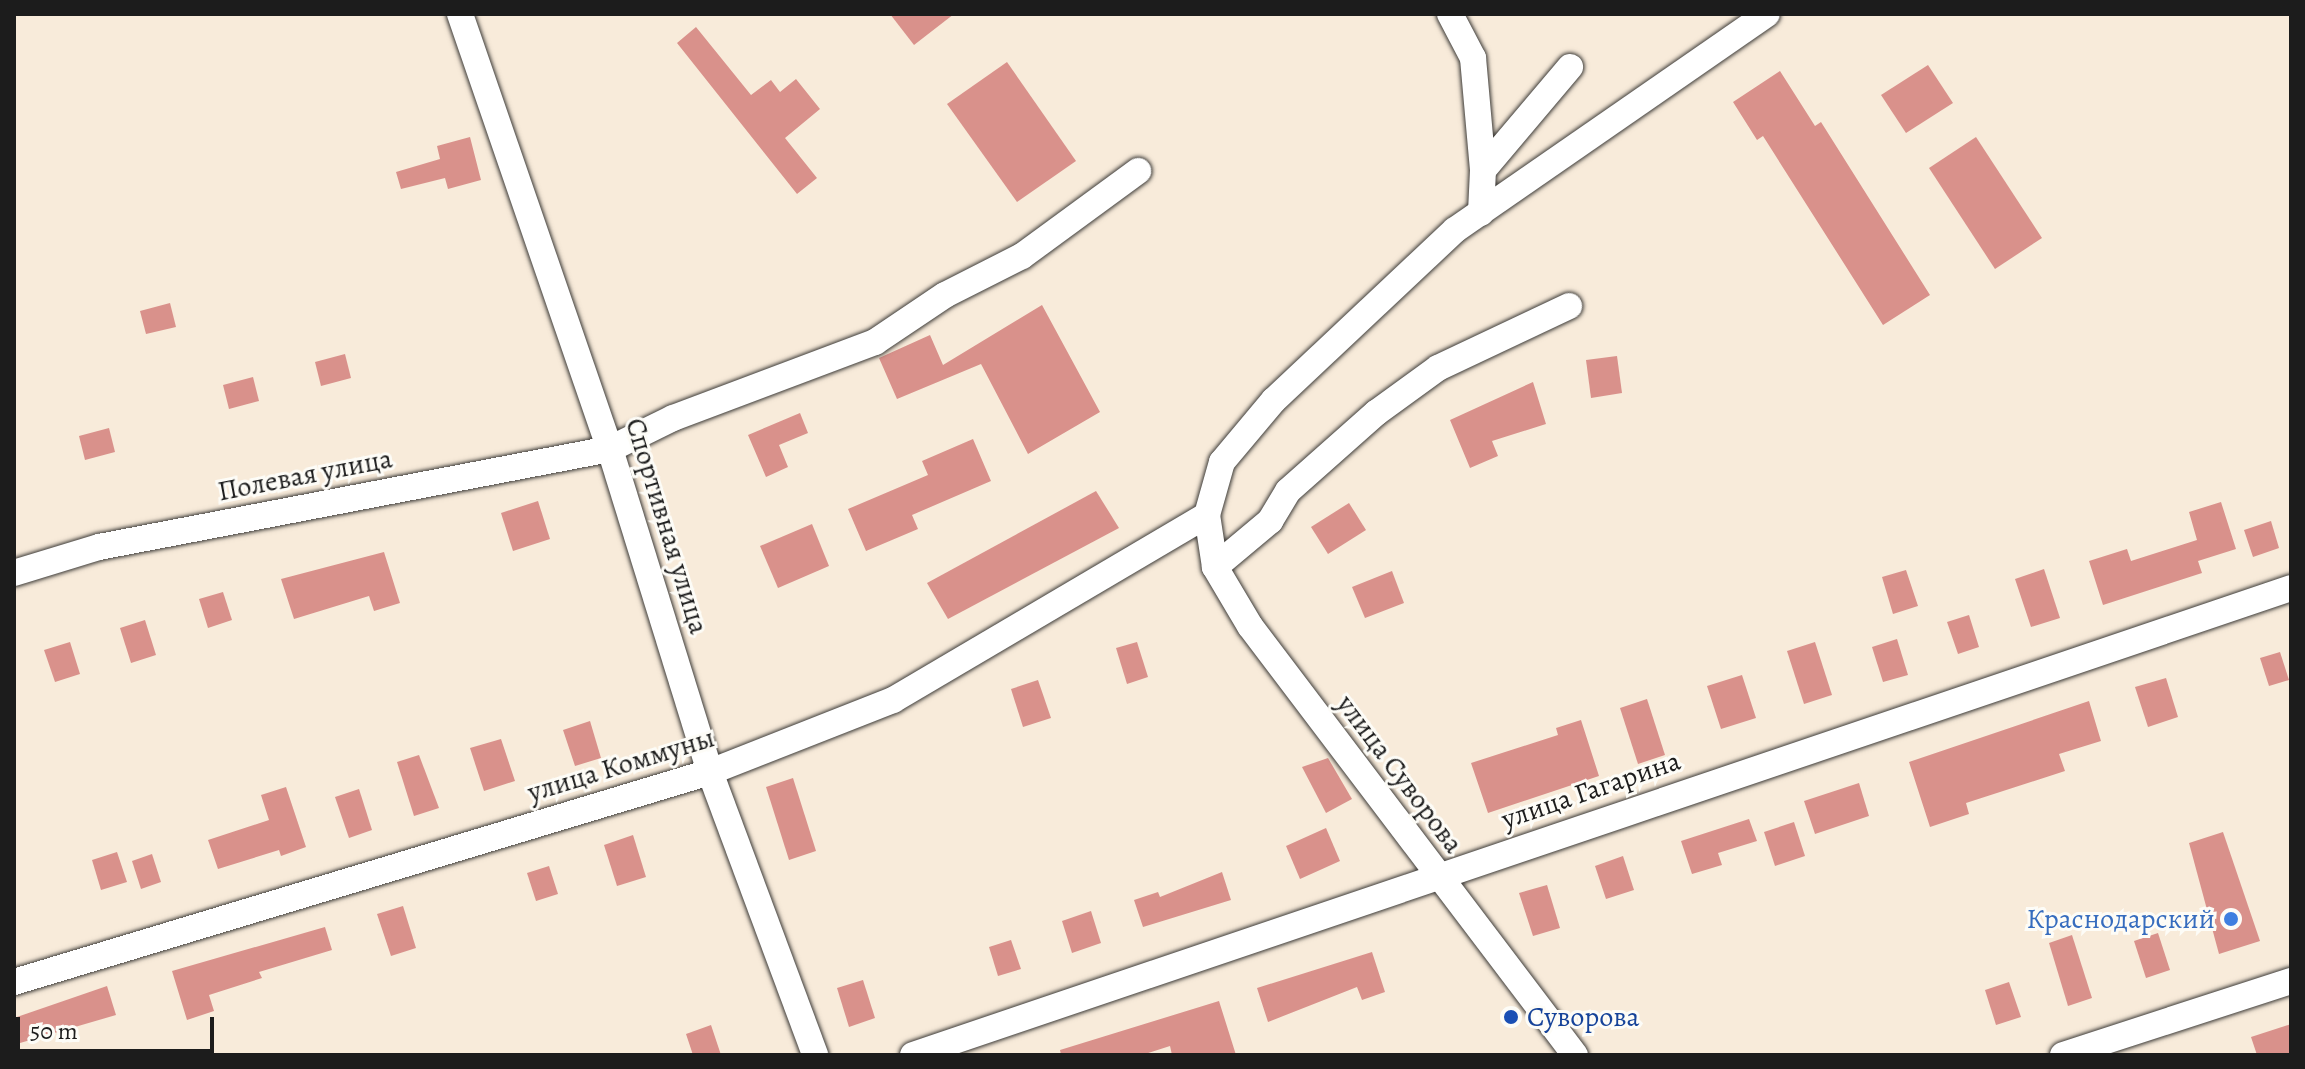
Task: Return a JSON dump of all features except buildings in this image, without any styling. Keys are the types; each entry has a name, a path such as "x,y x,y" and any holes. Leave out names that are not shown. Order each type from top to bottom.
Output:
{"street":[{"name":"Спортивная улица","path":"460,14 610,449 710,772 815,1055"},
{"path":"1450,14 1473,58 1483,170 1481,213"},
{"path":"1207,515 1222,462 1274,400 1455,230 1767,14"},
{"path":"1483,170 1570,67"},
{"name":"Полевая улица","path":"14,573 99,547 610,449 673,418 875,342 945,295 1022,256 1138,171"},
{"path":"1215,567 1270,521 1288,491 1426,377 1569,306"},
{"name":"улица Суворова","path":"1207,515 1215,567 1250,626 1436,876 1575,1055"},
{"name":"улица Коммуны","path":"14,982 710,772 893,700 1207,515"},
{"name":"улица Гагарина","path":"913,1055 2291,588"},
{"path":"2063,1055 2291,981"}],"place":[{"name":"Краснодарский","path":"2231,919"},
{"name":"Суворова","path":"1511,1017"}]}
